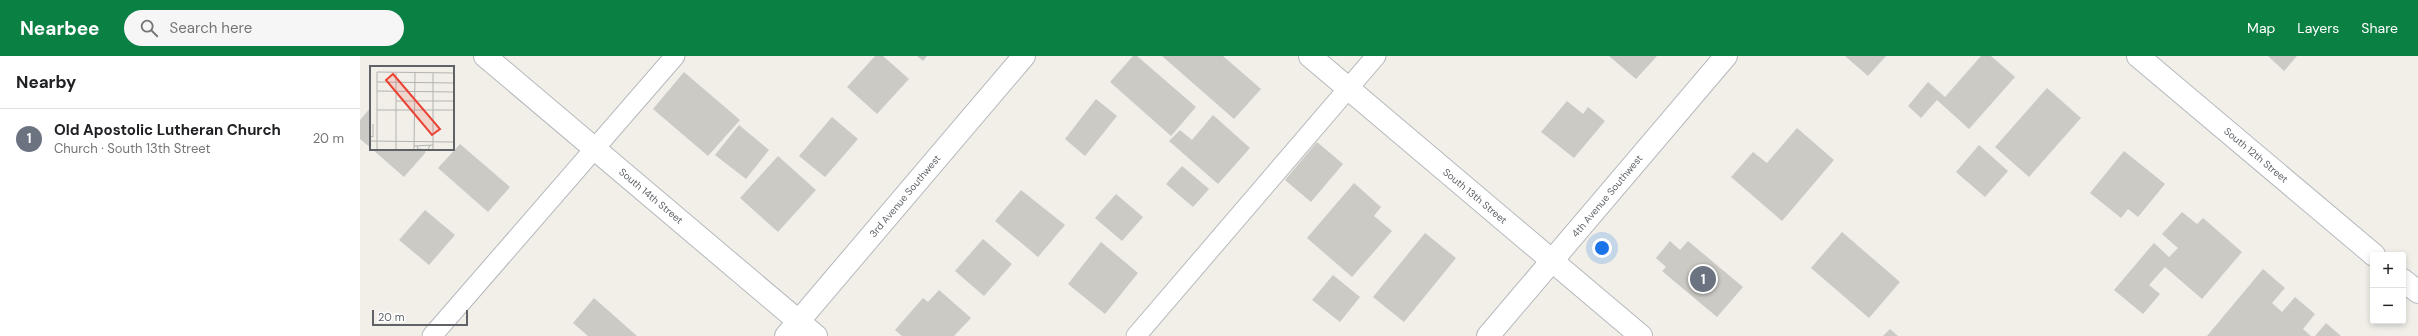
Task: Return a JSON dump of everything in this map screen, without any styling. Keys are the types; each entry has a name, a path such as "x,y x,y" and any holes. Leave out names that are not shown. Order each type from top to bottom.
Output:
{"street":[{"name":"South 14th Street","path":"485,56 595,149 792,329 816,336"},
{"name":"3rd Avenue Southwest","path":"792,329 1024,56"},
{"name":"South 13th Street","path":"1310,56 1641,336"},
{"name":"4th Avenue Southwest","path":"1488,336 1726,56"},
{"name":"South 12th Street","path":"2138,56 2370,252"},
{"path":"2406,282 2418,292"}],"lane":[{"path":"432,336 675,56"},
{"path":"1136,336 1376,56"}],"building":[{"path":"875,56 883,56 909,79 877,114 847,87"},
{"path":"917,56 927,56 923,61"},
{"path":"1133,56 1137,56 1196,107 1171,136 1110,82"},
{"path":"1162,56 1223,56 1261,89 1234,119"},
{"path":"1609,56 1657,56 1636,79"},
{"path":"1845,56 1886,56 1868,76"},
{"path":"1981,56 1991,56 2015,77 1969,129 1937,100 1921,118 1908,106 1928,82 1945,97"},
{"path":"2268,56 2297,56 2284,71"},
{"path":"684,72 740,120 708,156 653,109"},
{"path":"2047,88 2081,118 2029,177 1995,147"},
{"path":"1096,99 1117,116 1085,156 1065,139"},
{"path":"1567,101 1583,114 1588,107 1605,121 1574,158 1541,132"},
{"path":"370,108 370,147 360,139 360,120"},
{"path":"1213,115 1250,148 1218,184 1169,141 1180,130 1192,140"},
{"path":"832,117 858,139 825,177 799,156"},
{"path":"739,125 769,150 746,179 715,155"},
{"path":"1797,128 1834,160 1782,221 1731,177 1753,152 1767,163"},
{"path":"1317,142 1343,164 1311,202 1285,180"},
{"path":"460,144 510,187 488,212 438,168"},
{"path":"1979,145 2008,171 1985,197 1956,172"},
{"path":"373,150 423,150 426,152 404,177"},
{"path":"2124,151 2165,184 2138,217 2128,209 2121,218 2090,193"},
{"path":"778,156 816,190 778,232 740,198"},
{"path":"1182,166 1209,189 1193,207 1166,184"},
{"path":"1354,183 1381,207 1374,216 1392,231 1352,277 1307,238"},
{"path":"1021,190 1065,225 1038,257 995,221"},
{"path":"1116,194 1143,217 1122,241 1095,218"},
{"path":"425,210 455,235 429,265 399,240"},
{"path":"2182,212 2197,224 2203,218 2242,252 2202,299 2165,267 2149,285 2160,294 2143,314 2114,290 2154,243 2169,257 2178,248 2162,234"},
{"path":"1842,232 1900,282 1869,318 1811,268"},
{"path":"1425,233 1456,258 1404,322 1373,297"},
{"path":"983,239 1012,264 984,296 955,271"},
{"path":"1670,241 1680,250 1688,241 1743,287 1717,317 1662,271 1666,267 1656,258"},
{"path":"1101,242 1138,273 1105,314 1068,284"},
{"path":"2263,269 2285,288 2272,303 2282,312 2295,297 2315,314 2303,329 2311,336 2207,336"},
{"path":"1333,275 1360,297 1340,322 1312,300"},
{"path":"939,290 971,318 954,336 902,336 895,330 923,298 928,302"},
{"path":"594,298 637,336 588,336 573,323"},
{"path":"2326,323 2341,336 2315,336"},
{"path":"1890,329 1898,336 1883,336"}],"place":[{"name":"Old Apostolic Lutheran Church","path":"1703,279"}]}
